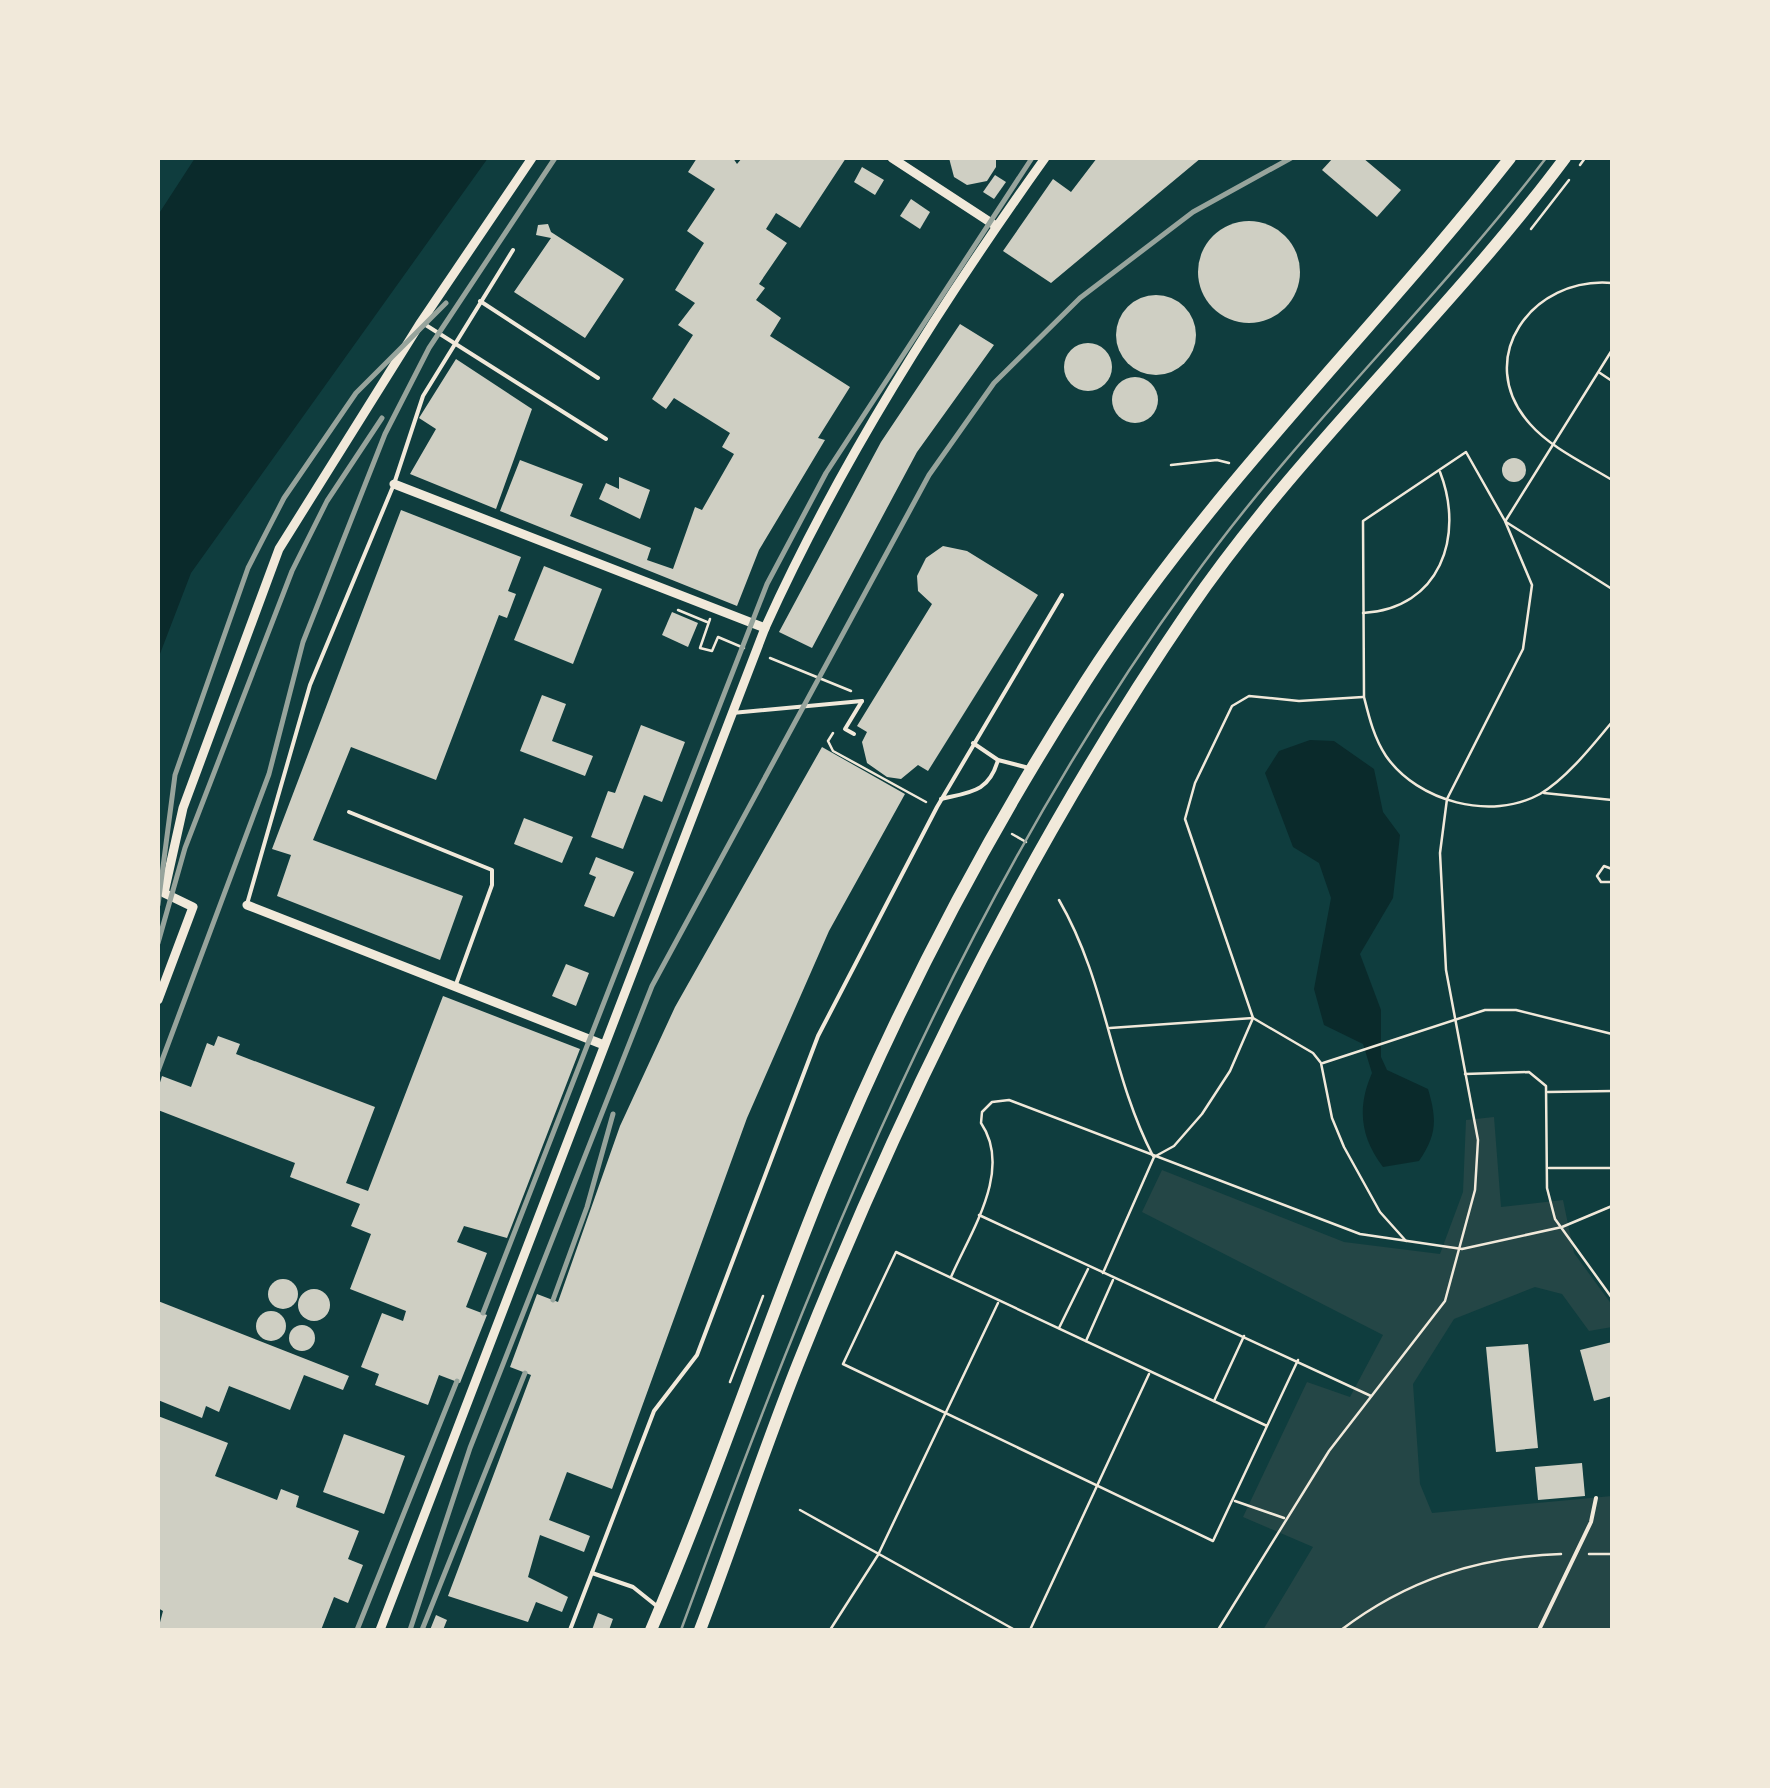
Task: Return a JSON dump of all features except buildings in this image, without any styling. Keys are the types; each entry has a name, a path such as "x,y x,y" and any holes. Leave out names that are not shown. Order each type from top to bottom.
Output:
{"main road":[{"path":"651,1630 828,1176 940,936 1034,768 1148,590 1234,479 1510,158"},
{"path":"700,1630 800,1357 872,1184 960,1000 1040,850 1111,729 1232,551 1374,380 1516,223 1565,158"}],"street":[{"path":"158,1000 193,906 164,893 183,808 279,549 421,322 532,158"},
{"path":"892,158 996,226"},
{"path":"380,1630 765,628 834,490 996,226 1045,158"},
{"path":"394,484 765,628"},
{"path":"247,905 604,1046"}],"lane":[{"path":"247,905 310,685 394,484 423,396 452,342 513,250"},
{"path":"480,300 598,378"},
{"path":"421,322 606,439"},
{"path":"570,1630 654,1411 697,1355 818,1036 941,799 1062,595"},
{"path":"732,713 862,702 846,729 854,734"},
{"path":"973,742 998,760 1019,768 1034,768"},
{"path":"941,799 983,789 998,760"},
{"path":"349,812 492,870 492,885 455,987"},
{"path":"1539,1630 1591,1522 1596,1498"},
{"path":"592,1573 633,1586 660,1608"}],"path":[{"path":"1532,228 1586,158"},
{"path":"1612,283 1586,280 1556,289 1531,308 1514,335 1508,366 1514,396 1530,424 1612,480"},
{"path":"1505,521 1612,350"},
{"path":"1598,372 1612,381"},
{"path":"1218,1630 1329,1451 1445,1301 1475,1190 1478,1140 1453,1023 1440,877 1447,799 1505,690 1530,618 1532,585 1505,521 1466,452 1363,520 1364,697 1371,726 1386,756 1403,774 1447,799 1487,808 1543,793 1612,800"},
{"path":"1171,465 1217,460 1230,463"},
{"path":"1363,613 1398,604 1430,581 1443,562 1450,520 1447,492 1439,471"},
{"path":"1505,521 1612,589"},
{"path":"714,608 700,648 712,651 718,637 857,693"},
{"path":"1103,1273 1154,1157 1174,1146 1202,1114 1230,1071 1253,1018 1185,818 1194,783 1232,706 1250,696 1299,701 1364,697"},
{"path":"1543,793 1612,722"},
{"path":"834,731 828,741 840,754 937,807"},
{"path":"840,754 854,734"},
{"path":"1000,828 1040,850"},
{"path":"1612,869 1604,866 1598,876 1601,882 1612,882"},
{"path":"1059,900 1096,974 1122,1081 1154,1157"},
{"path":"1322,1064 1485,1010 1516,1010 1612,1034"},
{"path":"1110,1028 1253,1018 1313,1054 1322,1064 1332,1118 1344,1146 1380,1212 1407,1242"},
{"path":"1463,1074 1529,1072 1546,1086 1546,1168 1555,1219 1612,1298"},
{"path":"1546,1092 1612,1091"},
{"path":"950,1278 995,1173 988,1135 980,1123 982,1112 992,1102 1009,1100 1154,1157 1235,1183 1314,1220 1407,1242 1462,1249 1562,1226 1612,1206"},
{"path":"1546,1168 1612,1168"},
{"path":"979,1215 1372,1396"},
{"path":"1267,1426 896,1252 843,1364 1214,1541 1298,1360"},
{"path":"1060,1328 1089,1268"},
{"path":"1086,1341 1114,1278"},
{"path":"1605,1287 1612,1283"},
{"path":"830,1630 878,1554 998,1302"},
{"path":"1213,1402 1244,1336"},
{"path":"1030,1630 1150,1372"},
{"path":"1234,1500 1286,1519"},
{"path":"800,1510 1015,1630"},
{"path":"1341,1630 1382,1599 1436,1574 1532,1555 1612,1554"}],"shaded area":[{"path":"195,158 488,158 191,573 158,659 158,215"},
{"path":"1310,740 1334,741 1374,769 1383,812 1400,835 1393,898 1360,954 1381,1010 1381,1057 1387,1070 1428,1089 1434,1126 1419,1161 1383,1167 1375,1156 1363,1122 1364,1098 1372,1073 1363,1044 1324,1025 1314,989 1331,898 1319,863 1293,847 1265,773 1279,751"},
{"path":"1494,1117 1501,1207 1563,1200 1574,1253 1612,1305 1612,1327 1589,1331 1562,1294 1535,1287 1454,1319 1413,1384 1420,1484 1432,1513 1612,1496 1612,1630 1263,1630 1313,1547 1243,1517 1307,1382 1350,1397 1383,1335 1142,1212 1162,1170 1344,1242 1440,1254 1463,1192 1466,1120"}],"tram line":[{"path":"681,1630 840,1221 963,957 1032,828 1108,703 1232,526 1546,158"}],"railway":[{"path":"158,1071 269,774 303,642 385,434 429,348 555,158"},
{"path":"483,1313 767,584 826,473 1032,158"},
{"path":"410,1630 470,1448 652,986 929,475 994,383 1080,298 1193,212 1291,158"},
{"path":"158,905 175,775 248,568 284,498 356,393 446,303"},
{"path":"158,943 185,848 292,571 327,501 382,418"},
{"path":"553,1300 587,1207 613,1114"},
{"path":"422,1630 525,1373"},
{"path":"357,1630 457,1381"}]}
